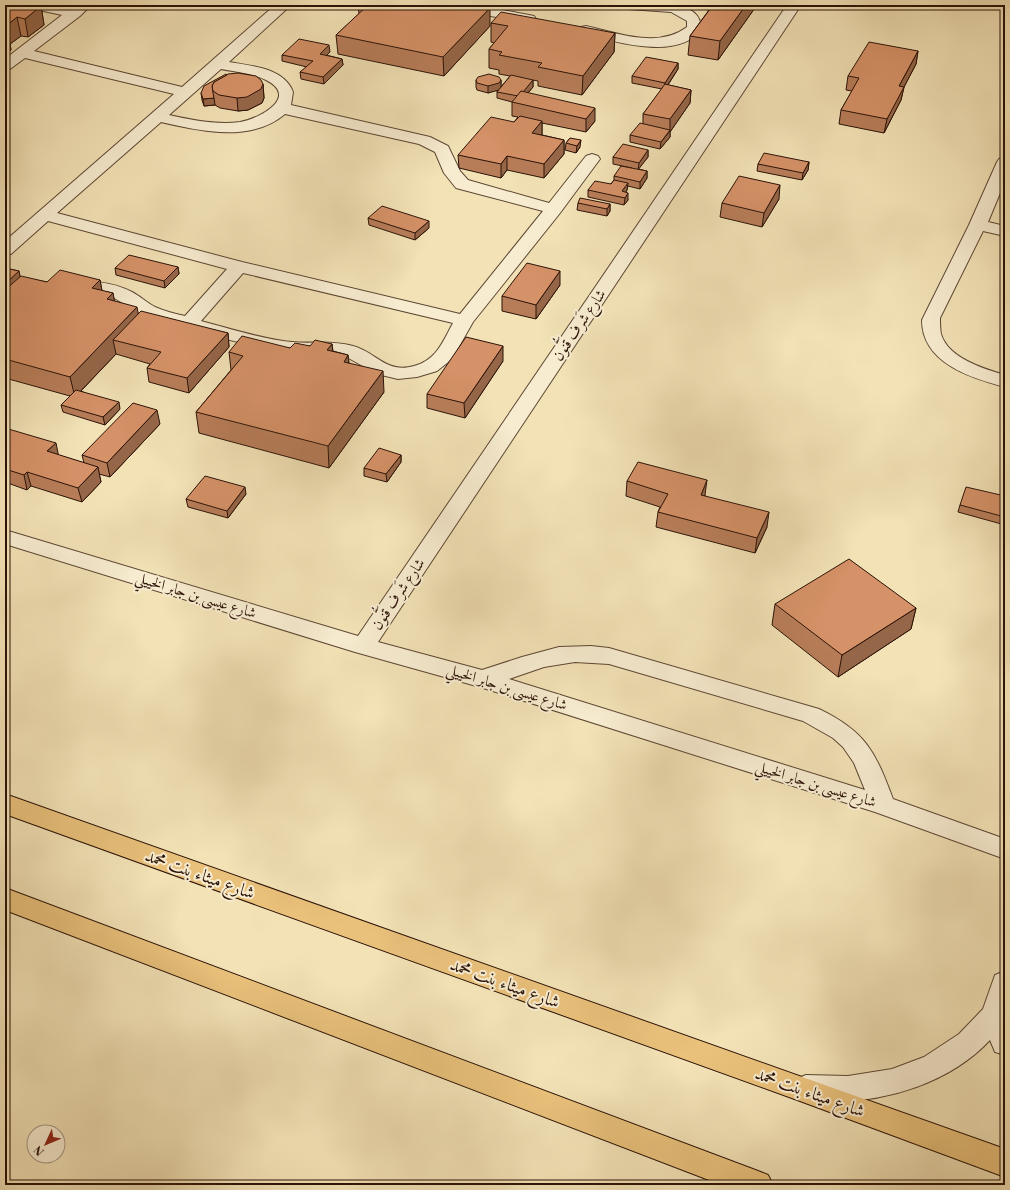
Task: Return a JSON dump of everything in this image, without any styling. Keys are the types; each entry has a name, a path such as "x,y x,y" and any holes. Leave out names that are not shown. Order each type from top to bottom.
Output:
{"main road":[{"name":"شارع ميثاء بنت محمد","path":"5,804 800,1088 1005,1164"},
{"path":"5,899 758,1185"}],"street":[{"path":"35,5 80,9"},
{"path":"5,250 284,5"},
{"path":"452,5 509,10 544,22"},
{"path":"574,28 651,43 678,40 689,34 694,29 694,20 685,12 676,9 629,5"},
{"name":"شارع شَرف قَنُّون","path":"363,646 794,5"},
{"path":"5,66 80,9"},
{"path":"23,53 184,92"},
{"path":"158,117 214,128 234,127 253,124 264,119 281,108 286,100 286,92 281,84 272,77 218,64"},
{"path":"281,108 424,140 442,149 452,172 462,184 554,209"},
{"path":"54,287 97,287 110,289 121,293 152,312 188,324 298,350 331,348 348,350 361,356 369,364 380,369 394,372 408,373 422,370 434,365 443,358 464,320 554,209 592,159"},
{"path":"1005,162 978,225 931,318 932,334 943,350 962,365 986,376 1005,381"},
{"path":"44,215 239,267 464,320"},
{"path":"978,225 1005,231"},
{"path":"188,324 239,267"},
{"name":"شارع عيسى بن جابر الخييلي","path":"5,537 363,646 483,679 883,805 1005,849"},
{"path":"483,679 555,656 573,653 592,653 609,656 811,715 830,723 846,734 858,747 867,762 883,805"},
{"path":"800,1088 848,1089 893,1082 934,1066 969,1043 995,1015 1005,983"},
{"path":"995,1015 1005,1043"}],"building":[{"path":"5,5 41,6 25,19 17,17 5,27"},
{"path":"368,5 476,5 490,8 443,57 336,35"},
{"path":"713,5 746,5 720,41 690,36"},
{"path":"501,12 615,33 583,76 538,67 542,63 499,55 502,52 489,49 508,26 491,23"},
{"path":"299,39 329,45 320,54 342,59 323,77 300,72 313,61 282,55"},
{"path":"869,42 918,51 899,86 904,87 887,119 841,110 859,78 848,76"},
{"path":"646,57 678,63 665,83 632,76"},
{"path":"238,73 256,76 263,84 261,89 247,97 237,98 219,95 213,91 212,86 214,82 228,74"},
{"path":"226,74 227,75 214,82 212,86 214,98 203,99 201,93 204,86"},
{"path":"489,74 499,77 501,80 499,83 488,86 477,83 476,80 478,77"},
{"path":"511,75 533,80 523,92 521,91 518,96 497,92"},
{"path":"665,84 691,90 670,119 643,114"},
{"path":"521,91 595,108 586,119 512,102"},
{"path":"520,116 542,121 532,133 564,140 544,164 507,156 501,164 458,155 491,117 514,122"},
{"path":"640,123 670,130 661,142 630,135"},
{"path":"570,138 581,140 577,146 566,143"},
{"path":"623,144 648,150 639,163 613,157"},
{"path":"764,153 809,162 803,173 758,164"},
{"path":"621,166 647,171 640,182 614,176"},
{"path":"739,176 780,185 764,213 722,203"},
{"path":"614,180 628,183 622,191 628,193 625,198 588,190 595,181 611,184"},
{"path":"580,198 610,204 607,209 578,203"},
{"path":"382,206 429,221 415,233 368,218"},
{"path":"129,255 178,267 164,281 115,268"},
{"path":"527,263 560,271 536,305 502,296"},
{"path":"5,268 19,271 5,284"},
{"path":"60,270 100,280 92,288 113,293 107,299 137,307 70,377 5,359 5,290 21,276 47,282"},
{"path":"141,311 228,333 187,378 147,368 161,352 113,340"},
{"path":"242,336 290,348 295,343 310,346 315,340 332,344 327,350 348,355 344,362 383,371 328,446 196,412 243,356 229,352"},
{"path":"466,337 503,346 464,403 427,394"},
{"path":"76,390 119,402 103,417 61,405"},
{"path":"133,403 157,410 107,463 82,455"},
{"path":"5,428 56,443 47,451 98,467 78,488 27,472 24,475 5,469"},
{"path":"379,448 401,455 386,474 364,468"},
{"path":"638,462 707,480 701,495 769,512 757,538 658,512 668,494 627,481"},
{"path":"205,476 245,487 227,511 186,499"},
{"path":"966,487 1005,496 1005,517 960,505"},
{"path":"849,559 916,608 842,655 775,604"}]}
